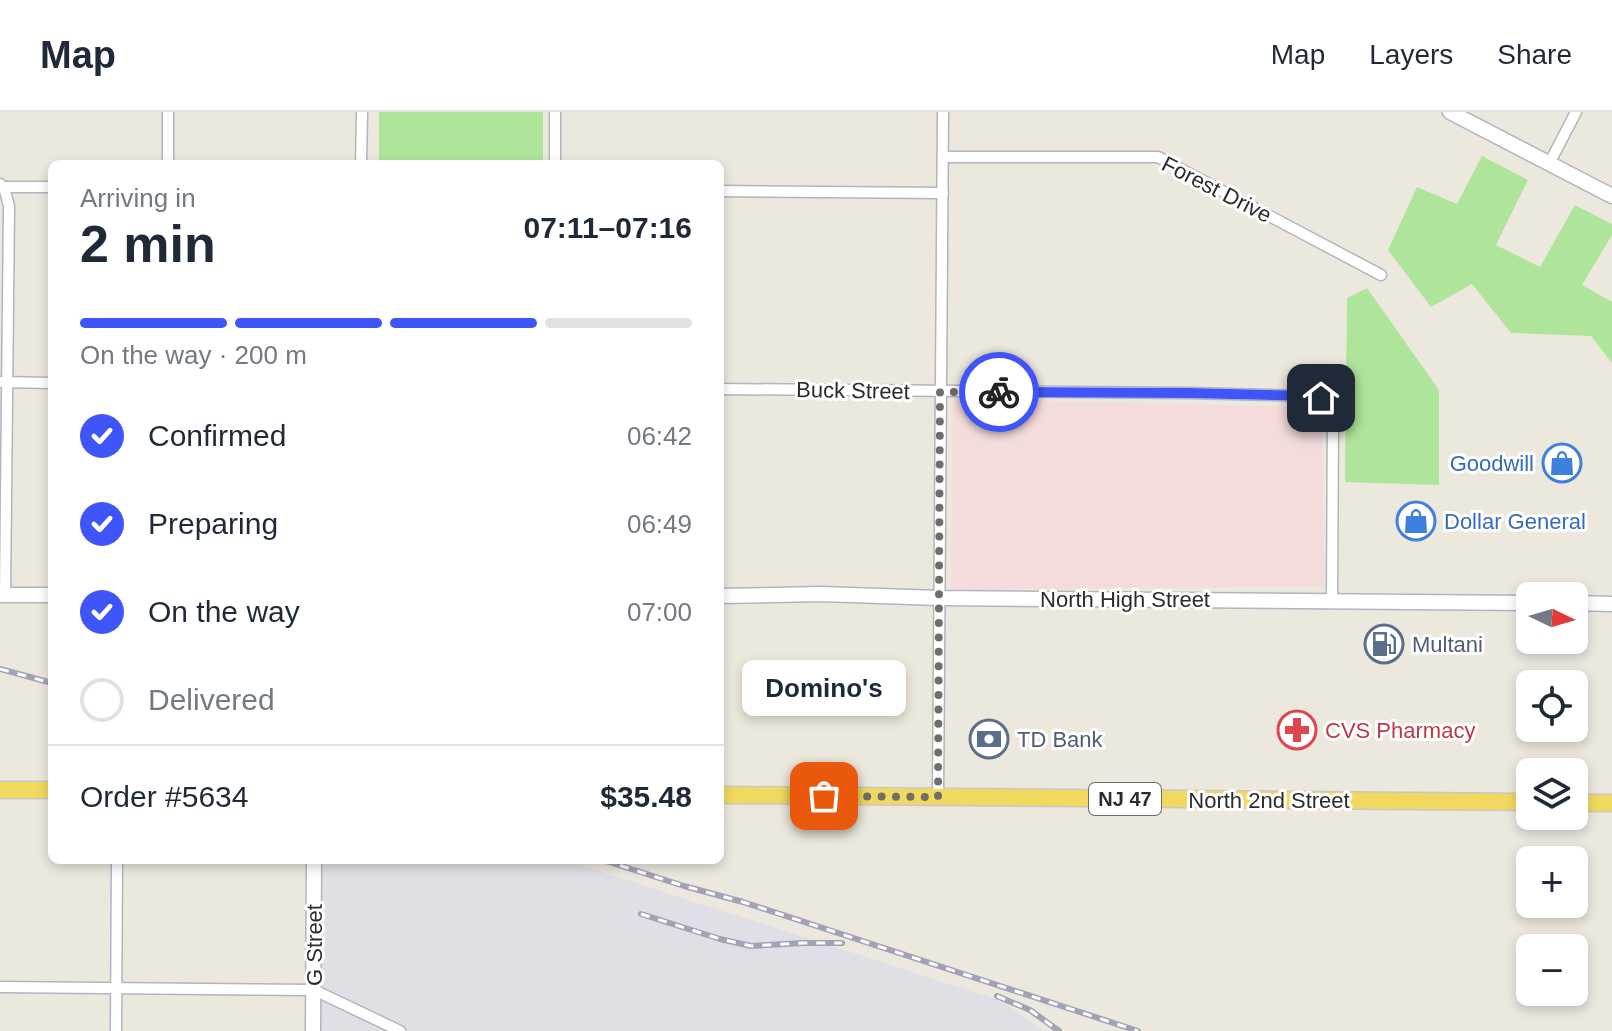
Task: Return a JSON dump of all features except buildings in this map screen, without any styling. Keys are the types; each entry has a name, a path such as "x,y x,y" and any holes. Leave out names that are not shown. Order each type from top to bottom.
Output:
{"main road":[{"path":"0,790 48,790"},
{"name":"North 2nd Street","path":"724,795 1516,802"},
{"path":"1588,803 1612,803"}],"street":[{"path":"168,112 168,160"},
{"path":"361,160 362,112"},
{"path":"555,112 555,160"},
{"path":"938,797 943,112"},
{"path":"1450,112 1612,196"},
{"path":"1549,164 1576,112"},
{"name":"Forest Drive","path":"943,157 1158,157 1381,275"},
{"path":"48,187 1,186 9,206 2,595 48,595"},
{"path":"724,191 943,193"},
{"path":"4,382 48,383"},
{"name":"Buck Street","path":"724,389 1189,393 1321,398 1333,412 1332,601"},
{"name":"North High Street","path":"724,596 821,594 940,598 1516,603"},
{"path":"1588,603 1612,604"},
{"path":"116,1031 117,864"},
{"name":"G Street","path":"313,1031 314,864"},
{"path":"0,987 314,990 400,1031"}],"shaded area":[{"path":"953,399 1322,407 1324,586 951,590"},
{"path":"314,864 577,864 1002,1001 1044,1031 313,1031"}],"green space":[{"path":"379,112 543,112 543,160 379,160"},
{"path":"1482,156 1528,180 1496,245 1540,267 1575,205 1612,224 1612,235 1582,285 1612,302 1612,363 1591,336 1511,333 1472,284 1431,307 1388,250 1417,187 1457,204"},
{"path":"1367,288 1439,390 1439,485 1345,482 1347,298"}],"railway":[{"path":"0,669 48,682"},
{"path":"615,864 743,902 1138,1031"},
{"path":"641,914 751,946 842,943"},
{"path":"997,996 1030,1010 1059,1031"}],"way so far":[{"path":"824,796 938,797 940,392 999,392"}],"place":[{"name":"Goodwill","path":"1562,463"},
{"name":"Dollar General","path":"1416,521"},
{"name":"Multani","path":"1384,644"},
{"name":"CVS Pharmacy","path":"1297,730"},
{"name":"TD Bank","path":"989,739"},
{"name":"Domino's","path":"824,796"}],"route":[{"path":"999,392 1189,393 1321,398"}]}
